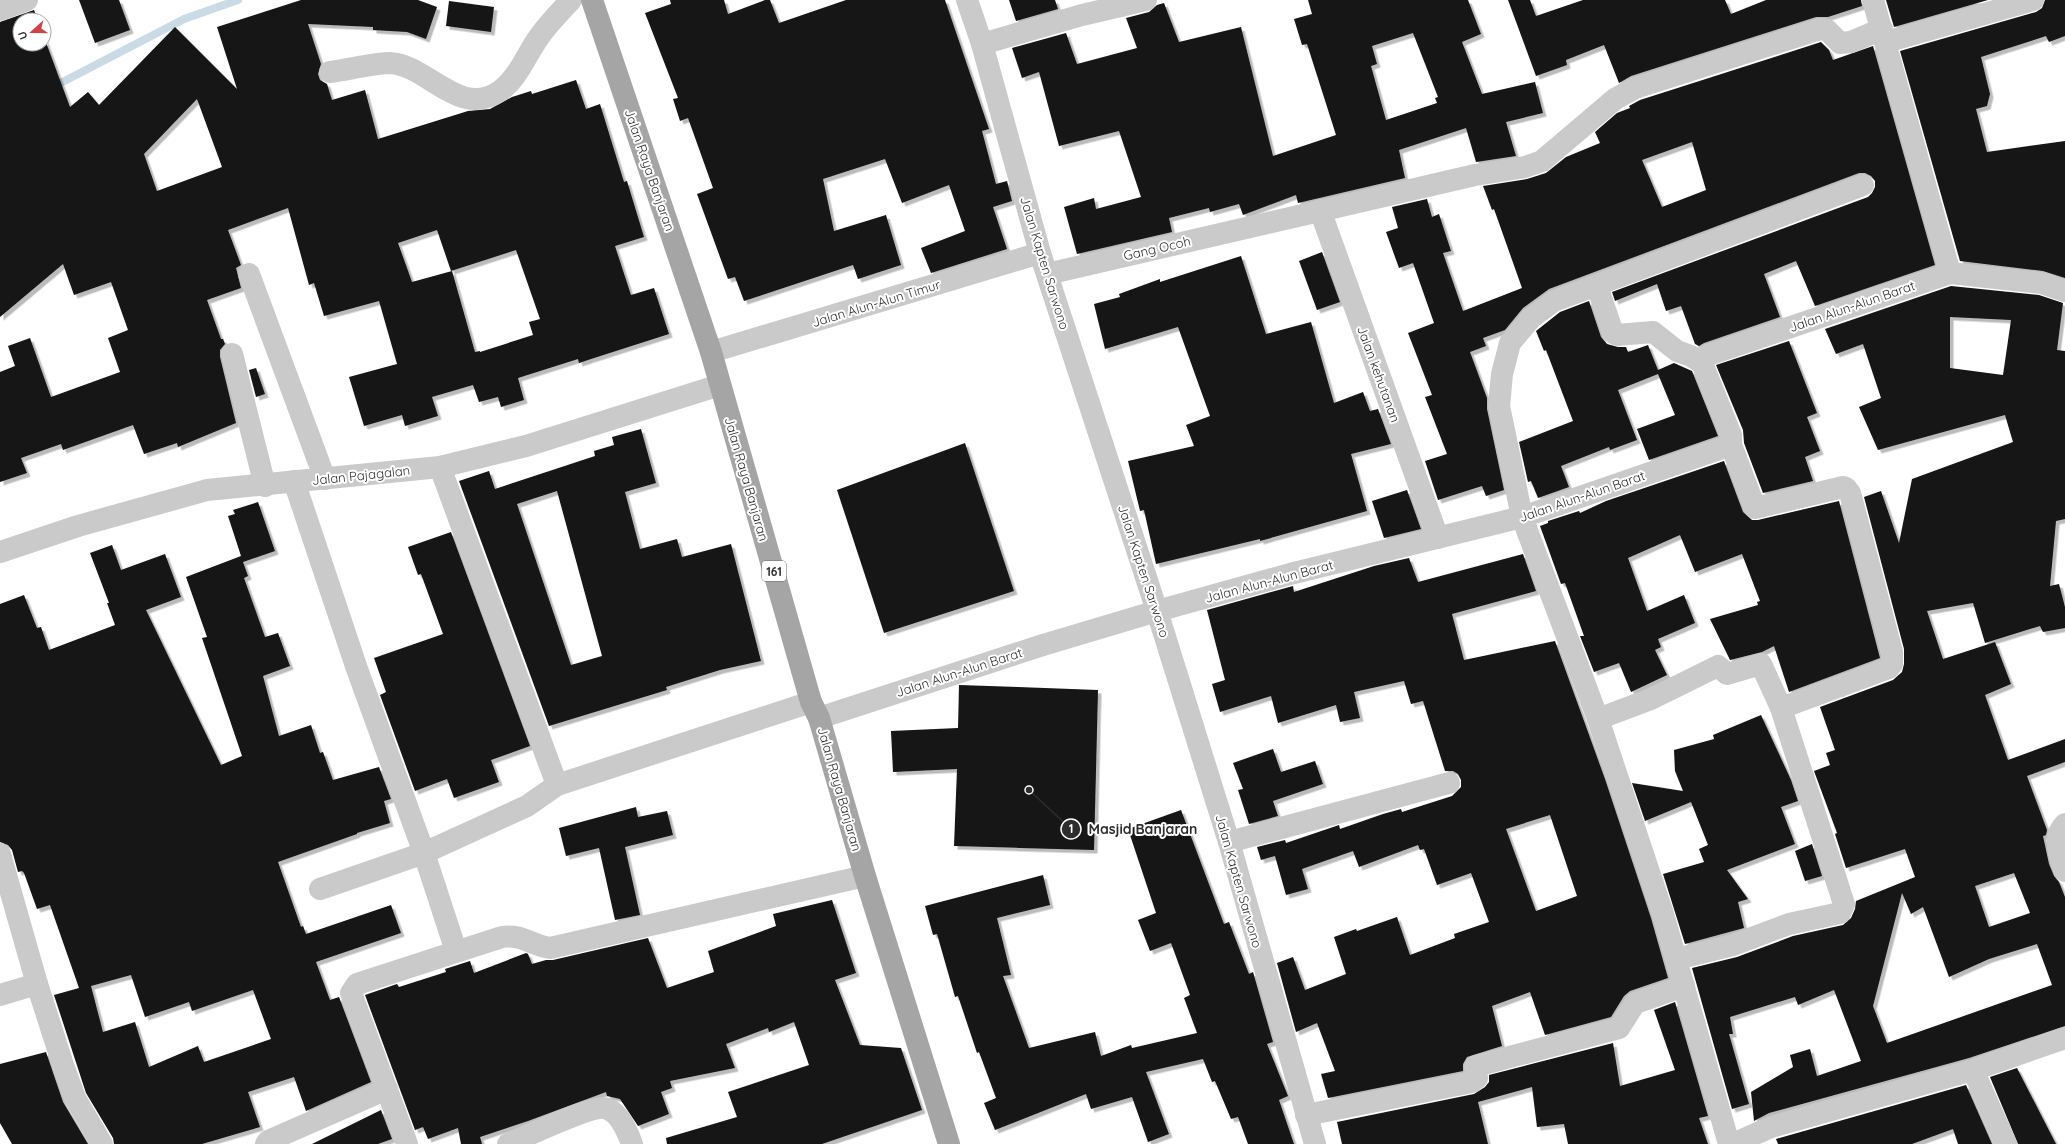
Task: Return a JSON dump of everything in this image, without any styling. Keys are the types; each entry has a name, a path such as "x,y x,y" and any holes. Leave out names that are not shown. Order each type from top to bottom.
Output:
{"main road":[{"name":"Jalan Raya Banjaran","path":"592,0 711,352 815,710 948,1144"}],"street":[{"path":"0,10 27,0"},
{"path":"330,72 390,63 412,68 448,92 469,99 492,95 500,90 519,71 539,37 571,0"},
{"name":"Jalan Kapten Sarwono","path":"967,0 982,44 1040,254 1157,611 1229,842 1315,1144"},
{"path":"982,44 1082,15 1146,0"},
{"path":"1874,0 1950,273 2042,283 2065,291"},
{"path":"1884,36 2033,0"},
{"name":"Gang Ocoh","path":"1047,274 1475,175 1525,167 1542,161 1615,99 1635,88 1820,29 1827,30 1840,43 1884,36"},
{"path":"1729,1144 1663,914 1598,719 1522,517 1499,406 1502,374 1510,343 1531,318 1554,301 1863,185"},
{"name":"Jalan kehutanan","path":"1320,210 1438,538"},
{"name":"Jalan Alun-Alun Timur","path":"711,352 1040,254"},
{"name":"Jalan Alun-Alun Barat","path":"1702,363 1708,355 1950,273"},
{"path":"249,274 325,479"},
{"path":"1597,286 1613,333 1617,335 1653,332 1677,351 1691,356 1702,363 1731,435 1731,445 1755,508 1842,487 1846,488 1850,493 1892,652 1892,664 1889,668 1781,708"},
{"path":"232,354 264,486"},
{"name":"Jalan Pajagalan","path":"0,552 78,526 207,490 264,486 294,481 440,467 526,446 720,385"},
{"name":"Jalan Alun-Alun Barat","path":"320,889 424,853 527,806 557,785 1157,611 1290,574 1522,517 1731,445"},
{"path":"440,467 557,785"},
{"path":"294,481 357,669 424,853 456,951"},
{"path":"1598,719 1651,699 1718,667 1727,674 1759,664 1764,667 1781,708 1844,904 1843,910 1840,913 1789,924 1733,945 1676,959"},
{"path":"1229,842 1449,782"},
{"path":"2065,824 2058,838 2058,853 2065,871"},
{"path":"0,854 62,1065 75,1098 102,1144"},
{"path":"407,1144 351,994 353,988 357,984 456,951 510,935 526,938 542,946 550,948 865,876"},
{"path":"0,995 37,984"},
{"path":"1306,1115 1472,1082 1477,1078 1476,1066 1547,1046 1615,1030 1623,1025 1635,1003 1684,986"},
{"path":"1732,1144 1771,1127 1973,1070 2065,1038"},
{"path":"1973,1070 2006,1144"},
{"path":"266,1144 268,1141 387,1089"},
{"path":"508,1144 587,1111 602,1108 610,1109 627,1130 632,1144"}],"building":[{"path":"79,0 119,0 130,30 95,43"},
{"path":"301,0 418,0 437,7 426,39 407,32 373,30 373,27 308,24 321,64 318,74 320,80 327,84 332,100 365,90 378,139 468,111 490,109 512,97 531,91 532,94 576,80 586,109 600,104 624,182 627,181 644,237 615,246 631,295 654,288 669,334 579,363 578,359 518,378 524,400 501,407 498,397 479,402 473,385 432,397 438,416 405,426 402,415 364,426 349,377 397,364 379,301 324,316 314,283 309,285 288,208 228,230 241,265 236,268 241,288 207,300 221,339 223,339 225,344 220,350 220,357 236,423 178,447 177,443 144,454 133,425 63,450 61,444 21,458 27,473 0,482 0,372 15,366 8,346 30,338 51,397 120,372 108,338 128,330 111,282 74,295 63,264 0,317 0,22 12,18 12,52 50,52 70,107 88,92 99,105 175,27 237,89 217,27","holes":["197,99 222,167 157,191 144,154","437,230 451,271 516,250 540,319 529,322 533,335 480,352 475,352 452,271 412,282 398,243"]},
{"path":"670,0 724,0 728,14 765,0 770,0 779,23 846,0 945,0 989,129 982,131 996,184 1007,181 1012,201 993,207 1007,249 931,273 921,248 965,231 949,185 902,203 885,159 823,179 834,231 886,215 901,265 858,279 853,265 744,301 735,277 728,279 697,194 713,188 688,118 680,121 673,99 678,98 645,13 671,4"},
{"path":"1009,0 1055,0 1058,9 1016,21"},
{"path":"1308,0 1468,0 1481,34 1462,42 1482,94 1535,82 1543,113 1506,122 1516,156 1476,162 1466,128 1399,150 1405,178 1298,203 1296,195 1243,215 1239,204 1210,212 1209,208 1169,218 1172,232 1077,254 1064,207 1094,198 1096,209 1141,197 1119,131 1059,146 1039,72 1022,78 1012,48 1066,33 1077,64 1137,48 1126,18 1149,12 1157,5 1164,3 1179,42 1241,27 1273,156 1336,135 1307,44 1302,45 1294,19 1312,14","holes":["1413,33 1438,97 1435,98 1437,103 1386,120 1371,66 1377,64 1372,46"]},
{"path":"1508,0 1530,0 1536,16 1583,0 1725,0 1731,14 1766,0 1861,0 1862,6 1828,17 1816,17 1631,76 1619,83 1604,45 1566,60 1567,65 1536,76"},
{"path":"1886,0 1988,0 1894,27"},
{"path":"2045,0 2065,0 2065,36 2049,42 2046,36 1981,57 1990,94 1987,106 1976,109 1987,152 2065,141 2065,278 2043,271 1960,261 1900,51 2036,12 2042,8"},
{"path":"449,1 494,7 491,32 446,26"},
{"path":"1821,42 1829,50 1833,60 1873,46 1935,265 1815,306 1796,261 1764,274 1780,317 1699,346 1695,344 1681,306 1666,311 1657,284 1615,301 1612,292 1868,197 1875,187 1875,181 1871,176 1865,173 1859,173 1549,289 1523,308 1505,330 1483,338 1486,346 1470,352 1487,398 1487,409 1504,490 1486,496 1482,486 1438,500 1425,461 1447,454 1425,397 1432,395 1408,333 1434,323 1413,263 1399,268 1386,232 1398,228 1392,207 1427,199 1432,217 1439,214 1451,251 1443,253 1463,311 1522,288 1494,209 1492,210 1483,186 1527,179 1546,173 1566,157 1600,143 1595,132 1617,113 1630,108 1629,106 1640,100","holes":["1692,142 1706,190 1662,207 1642,160"]},
{"path":"1322,252 1340,302 1317,310 1299,261"},
{"path":"1241,256 1266,334 1311,322 1334,403 1363,392 1370,411 1378,409 1391,444 1351,454 1367,511 1260,541 1260,539 1156,564 1144,510 1140,511 1128,461 1194,446 1186,425 1210,416 1178,327 1105,349 1094,304 1120,297 1119,294 1160,279 1160,282"},
{"path":"1951,286 2039,295 2063,303 2057,350 2065,351 2065,519 2056,521 2050,586 2059,584 2065,607 2065,628 2043,632 2040,626 1985,643 1973,603 1927,611 1943,659 1995,642 2011,684 1985,695 2008,760 2065,739 2065,762 2027,776 2047,830 2046,835 2043,836 2049,864 2065,897 2065,1026 1969,1058 1769,1113 1754,1121 1751,1092 1793,1067 1790,1055 1810,1049 1817,1076 1861,1061 1834,990 1798,1005 1795,997 1730,1017 1733,1034 1729,1034 1749,1104 1732,1109 1692,968 1737,957 1793,936 1843,925 1851,918 1855,909 1856,901 1915,877 1905,849 1846,868 1835,834 1837,833 1814,771 1830,765 1826,753 1835,750 1820,707 1893,680 1902,672 1904,664 1904,649 1864,497 1881,491 1899,543 1912,479 2013,442 2005,415 1878,450 1859,407 1881,398 1863,344 1836,354 1825,329","holes":["1950,317 2011,320 2003,375 1950,368","2014,873 2030,913 1989,927 1975,886","1902,893 1911,914 1923,907 1949,977 1989,959 2037,944 2052,985 1887,1043 1873,1006"]},
{"path":"1589,301 1601,337 1607,344 1618,347 1626,347 1628,352 1648,345 1658,370 1674,363 1692,371 1718,436 1649,460 1637,429 1675,415 1658,374 1618,390 1637,440 1610,450 1609,447 1561,466 1569,487 1538,498 1531,481 1528,482 1519,442 1573,421 1546,350 1544,351 1536,331 1560,312"},
{"path":"1789,341 1817,413 1807,417 1820,451 1805,457 1813,481 1763,493 1744,443 1743,430 1716,365"},
{"path":"256,368 265,394 256,397 249,370"},
{"path":"641,429 656,483 625,492 640,549 677,539 682,557 731,544 761,661 720,670 666,687 667,690 549,726 459,481 489,471 495,489 595,456 594,451 614,445 612,437","holes":["557,491 602,656 571,665 517,504"]},
{"path":"965,443 1014,591 884,633 837,490"},
{"path":"1724,461 1743,512 1752,520 1758,520 1839,501 1880,658 1789,692 1774,646 1762,652 1730,660 1710,619 1758,605 1757,602 1760,601 1742,554 1695,572 1680,535 1628,558 1647,611 1684,595 1695,623 1658,639 1661,647 1655,650 1667,675 1631,692 1619,663 1594,672 1580,636 1584,636 1565,583 1561,584 1540,526 1548,523 1548,521 1579,511 1580,513 1606,501"},
{"path":"1407,490 1421,529 1384,538 1372,501"},
{"path":"258,502 275,551 243,562 248,576 244,578 265,637 278,633 290,666 263,676 279,736 311,725 320,753 323,752 333,780 379,767 391,799 384,801 390,823 357,833 278,862 301,927 303,926 306,934 391,905 401,933 316,962 330,1000 339,997 371,1082 306,1111 294,1077 248,1092 260,1127 202,1144 114,1144 113,1138 86,1093 54,995 79,988 50,905 37,909 24,873 22,871 18,872 12,850 8,845 0,842 0,604 24,595 37,628 41,627 49,650 115,625 107,603 109,603 90,553 112,545 121,570 165,554 181,597 146,610 221,765 242,756 202,638 207,637 186,577 241,556 228,516 235,514 233,510","holes":["131,975 145,1017 189,1002 192,1011 253,990 271,1039 204,1062 198,1046 149,1067 135,1022 103,1032 91,986"]},
{"path":"451,532 530,746 491,760 499,782 454,798 447,779 415,791 380,695 386,692 374,658 443,634 421,574 418,575 408,547"},
{"path":"1523,554 1536,591 1452,614 1464,660 1555,641 1605,779 1651,918 1668,978 1630,991 1624,996 1611,1017 1545,1035 1530,992 1492,1006 1502,1046 1467,1057 1463,1064 1463,1071 1328,1098 1321,1074 1335,1071 1317,1023 1296,1032 1277,963 1293,957 1305,990 1346,974 1334,937 1356,929 1357,931 1397,917 1410,955 1455,938 1454,934 1489,922 1471,873 1437,885 1424,849 1420,850 1418,845 1359,867 1353,851 1302,869 1308,889 1286,895 1275,856 1261,860 1257,847 1285,840 1286,843 1339,825 1340,829 1383,814 1401,809 1402,812 1452,796 1461,787 1461,780 1458,774 1453,771 1445,771 1423,701 1411,704 1404,681 1354,692 1360,718 1340,722 1336,705 1278,723 1271,696 1220,712 1212,684 1225,680 1207,610 1293,586 1294,592 1374,566 1409,558 1418,582","holes":["1550,815 1577,896 1536,911 1506,829"]},
{"path":"959,685 1098,690 1094,850 954,846 957,769 893,772 891,731 958,728"},
{"path":"1761,715 1791,780 1798,801 1781,807 1795,844 1727,870 1748,899 1738,902 1744,928 1685,944 1663,874 1704,862 1699,849 1708,845 1691,802 1645,821 1632,783 1683,791 1675,771 1674,750 1714,739 1713,735"},
{"path":"1273,749 1281,772 1315,761 1323,784 1273,801 1278,816 1249,824 1238,790 1243,789 1233,763"},
{"path":"636,807 638,817 667,811 673,835 625,847 640,915 615,920 599,848 566,856 559,828"},
{"path":"1181,810 1224,924 1229,922 1249,974 1253,972 1273,1042 1267,1044 1288,1096 1279,1100 1294,1144 1248,1144 1238,1117 1231,1119 1215,1081 1212,1082 1203,1059 1146,1072 1169,1134 1148,1142 1132,1097 1091,1109 1086,1094 995,1130 984,1103 996,1098 979,1052 977,1053 958,996 955,997 937,934 933,935 925,906 1043,875 1050,905 997,918 1011,975 1003,976 1029,1048 1095,1032 1101,1056 1131,1045 1132,1048 1197,1033 1184,998 1190,995 1171,943 1150,951 1138,920 1156,913 1128,829"},
{"path":"1812,844 1822,876 1805,881 1795,851"},
{"path":"832,900 856,973 835,980 860,1045 901,1048 922,1110 822,1144 667,1144 666,1138 737,1117 728,1092 809,1065 794,1022 769,1032 768,1028 726,1044 735,1068 670,1081 672,1088 661,1092 669,1114 638,1126 620,1099 607,1096 606,1092 480,1137 482,1144 461,1144 458,1128 428,1139 423,1127 415,1130 365,995 397,984 399,987 446,972 445,969 470,961 474,973 526,953 528,954 532,964 648,938 667,988 714,972 708,951 776,926 773,914"},
{"path":"1675,1002 1708,1116 1699,1118 1708,1144 1568,1144 1564,1124 1537,1127 1532,1087 1478,1102 1488,1144 1342,1144 1337,1122 1474,1094 1485,1087 1489,1082 1489,1075 1613,1043 1620,1086 1675,1070 1654,1010"},
{"path":"46,1052 63,1102 88,1144 12,1144 0,1123 0,1064"},
{"path":"2017,1068 2056,1144 2018,1144 1990,1077"},
{"path":"1966,1085 1992,1144 1958,1144 1953,1129 1912,1144 1778,1144 1776,1139"},
{"path":"381,1110 392,1139 378,1144 312,1144"}],"waterway":[{"path":"53,87 184,19 238,0"}],"place":[{"name":"Masjid Banjaran","path":"1029,790"}]}
